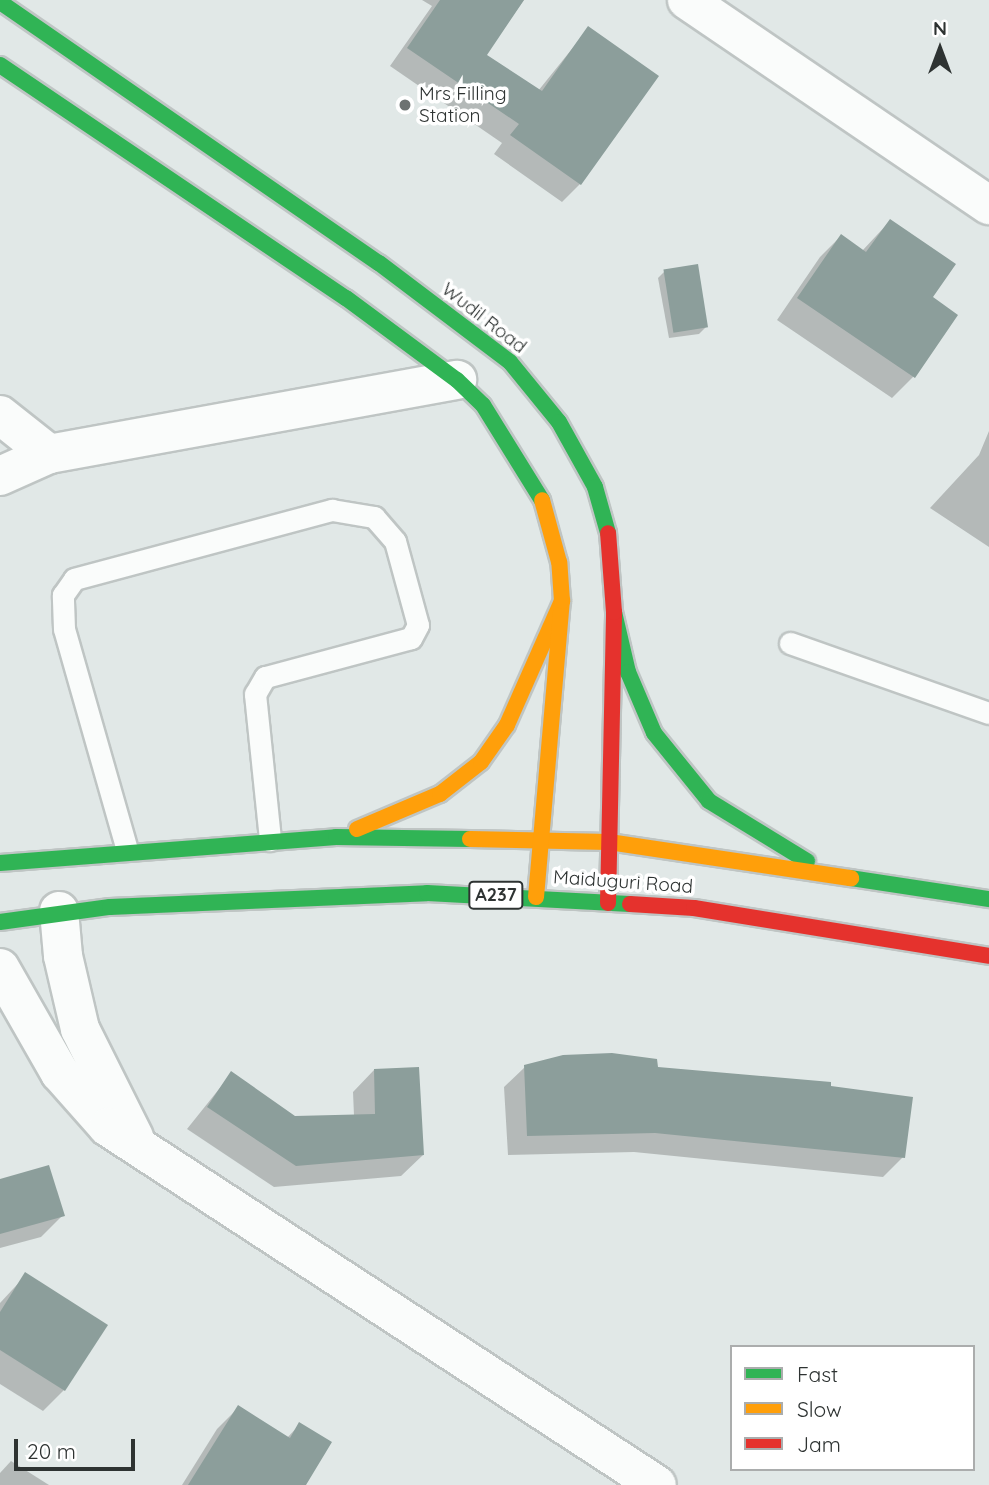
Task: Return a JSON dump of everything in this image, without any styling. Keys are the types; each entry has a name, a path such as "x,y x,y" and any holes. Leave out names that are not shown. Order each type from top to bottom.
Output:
{"main road":[{"name":"Wudil Road","path":"0,2 371,272 510,362 559,422 595,487 610,538 614,612 608,903"},
{"path":"0,65 346,299 457,380 483,405 514,450 547,511 559,562 562,601 556,705 539,839 536,897"},
{"path":"346,299 371,272"},
{"path":"337,837 440,794 481,762 507,725 562,601"},
{"path":"614,612 628,672 654,733 709,801 827,872"},
{"name":"Maiduguri Road","path":"0,863 127,850 337,837 539,839 609,842 827,872 989,899"},
{"name":"Maiduguri Road","path":"0,922 59,911 281,896 427,893 536,897 776,918 989,956"}],"street":[{"path":"687,0 989,205"},
{"path":"0,476 49,454 457,380"},
{"path":"0,415 49,454"},
{"path":"59,911 62,956 80,1029 140,1148"},
{"path":"0,968 60,1073 107,1127 657,1485"}],"lane":[{"path":"127,850 65,629 62,595 74,579 332,510 374,517 395,541 418,625 411,638 265,677 255,694 270,840"},
{"path":"790,643 989,713"}],"building":[{"path":"440,0 524,0 487,55 542,91 588,26 659,76 581,185 510,135 519,124 407,48"},
{"path":"890,219 956,264 933,297 958,315 915,378 797,298 841,234 866,252"},
{"path":"698,264 708,327 673,333 663,269"},
{"path":"612,1053 657,1059 658,1067 831,1082 831,1086 913,1097 905,1158 655,1133 527,1136 524,1065 563,1055"},
{"path":"419,1067 424,1155 296,1166 207,1107 231,1071 295,1116 375,1114 374,1069"},
{"path":"49,1165 65,1216 0,1234 0,1179"},
{"path":"25,1272 108,1325 65,1391 0,1350 0,1312"},
{"path":"238,1405 290,1438 299,1422 332,1442 306,1485 188,1485"}],"traffic: fast":[{"path":"0,2 379,263 510,362 559,422 595,487 608,533"},
{"path":"0,65 346,298 457,380 483,405 542,500"},
{"path":"614,612 628,672 654,733 709,801 807,861"},
{"path":"0,863 336,837 470,839"},
{"path":"851,878 989,899"},
{"path":"0,922 110,907 427,893 630,904"}],"traffic: slow":[{"path":"536,897 562,601 559,562 542,500"},
{"path":"357,829 440,794 481,762 507,725 562,601"},
{"path":"470,839 609,842 851,878"}],"traffic: jam":[{"path":"608,533 614,612 608,903"},
{"path":"630,904 694,908 989,956"}],"place":[{"name":"Mrs Filling Station","path":"405,105"}]}
